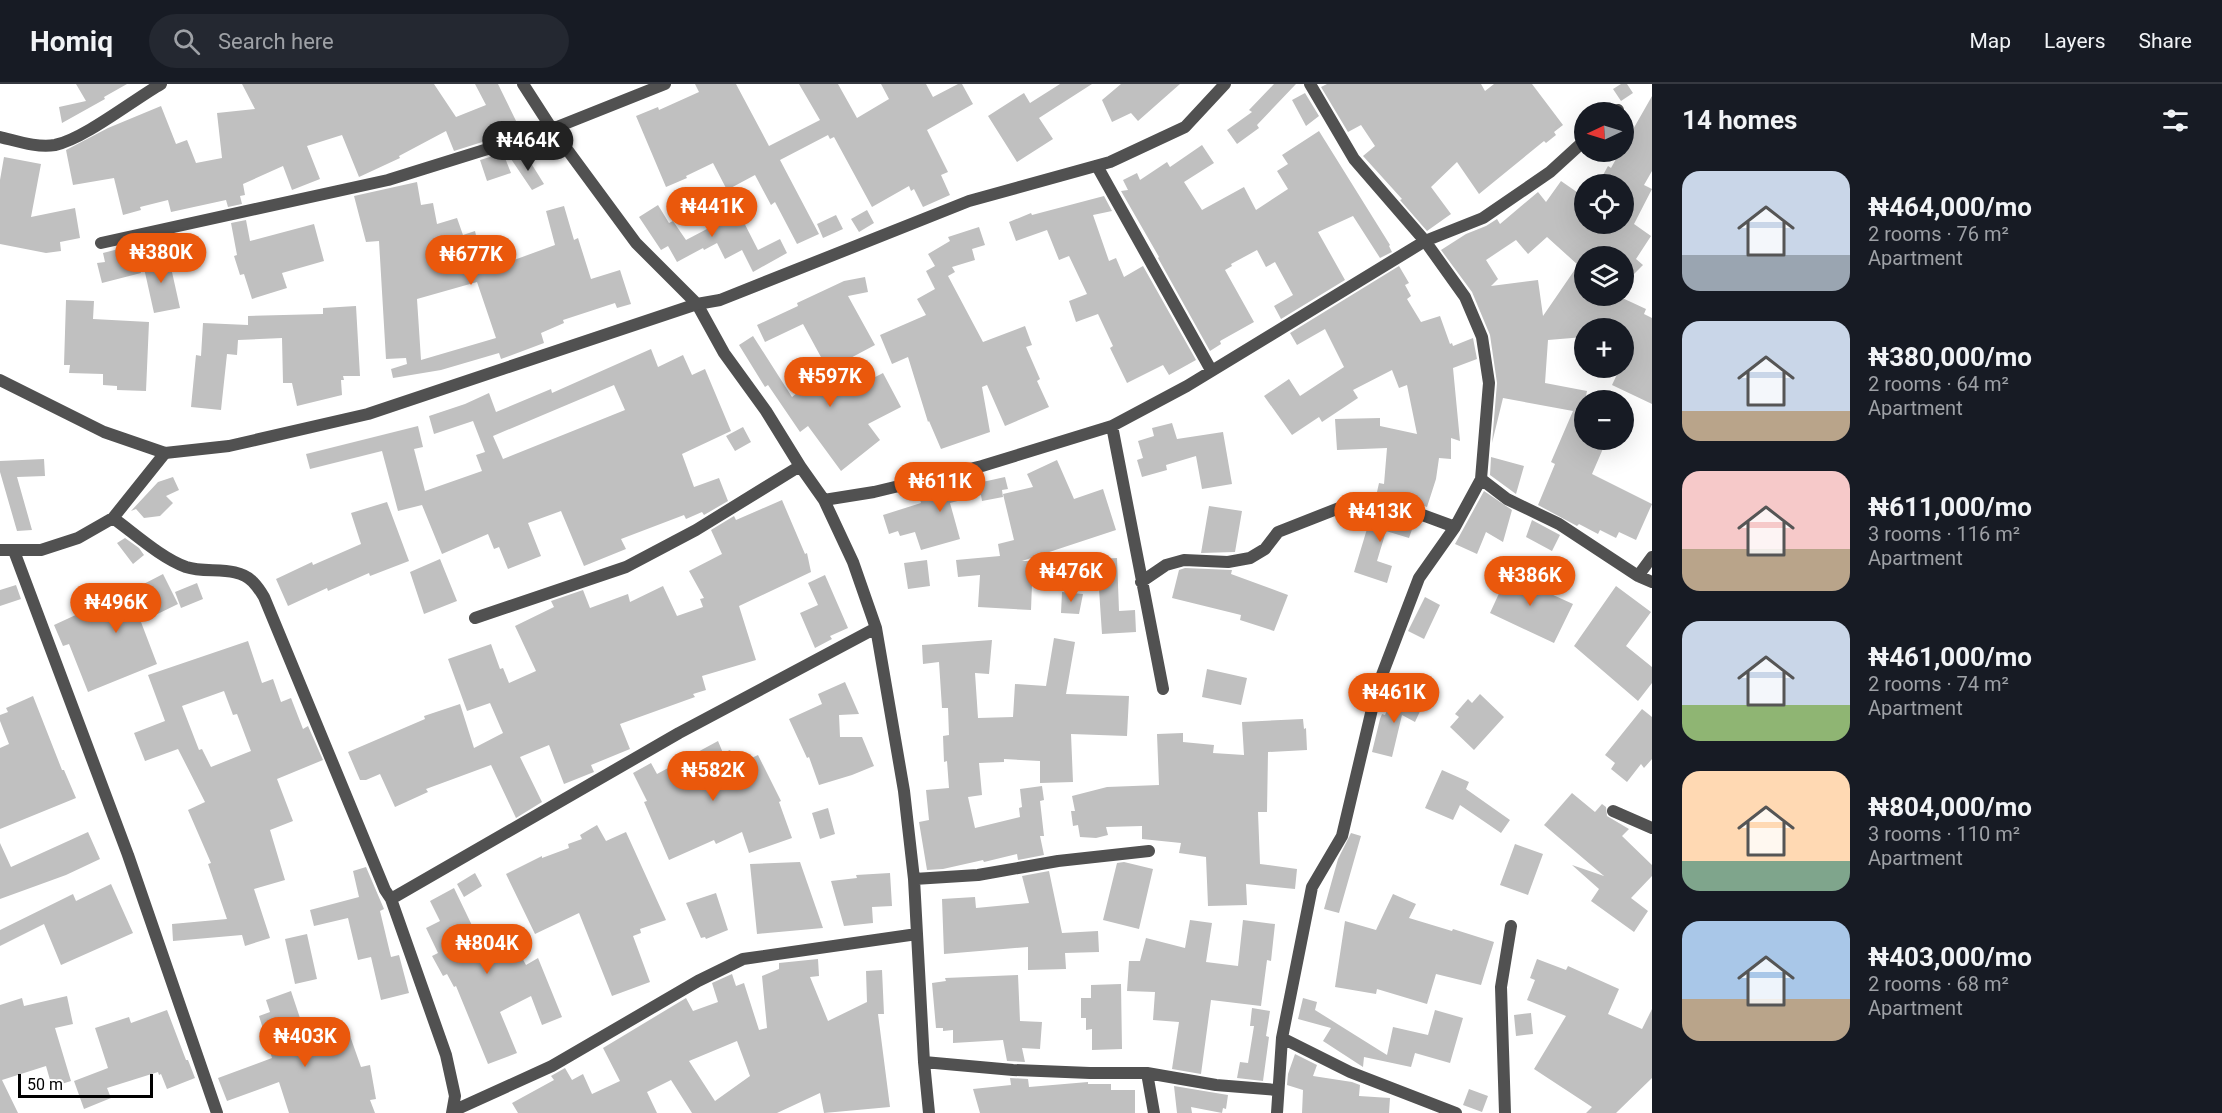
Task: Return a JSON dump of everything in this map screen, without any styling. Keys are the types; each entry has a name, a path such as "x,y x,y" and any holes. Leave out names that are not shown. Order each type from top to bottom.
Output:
{"street":[{"path":"523,84 552,129 636,243 698,304 724,353 766,411 824,500 853,562 876,628 904,791 914,879 929,1113"},
{"path":"102,243 388,180 552,129 665,84"},
{"path":"0,380 104,432 165,453 229,446 368,414 698,304 720,300 969,201 1110,162 1185,127 1225,84"},
{"path":"1276,1113 1282,1038 1312,887 1342,836 1377,688 1419,578 1455,527 1481,479 1489,383 1482,337 1465,297 1425,241 1354,159 1310,84"},
{"path":"0,137 29,144 56,145 83,133 154,86"},
{"path":"824,500 874,492 982,466 1112,426 1187,386 1425,241 1484,218 1550,172 1574,150"},
{"path":"1097,166 1211,370"},
{"path":"1112,426 1163,689"},
{"path":"0,550 41,550 78,538 112,518 165,453"},
{"path":"475,618 626,567 696,530 800,466"},
{"path":"1481,479 1507,499 1559,524 1638,576 1652,582"},
{"path":"1141,582 1166,565 1184,560 1228,562 1250,558 1266,549 1278,532 1357,501 1382,500 1455,527"},
{"path":"112,518 184,566 202,571 230,571 252,580 264,597 385,890 391,899 446,1055 455,1096 453,1112"},
{"path":"14,551 128,855 217,1113"},
{"path":"1638,576 1652,557"},
{"path":"391,899 679,733 876,628"},
{"path":"1613,811 1652,828"},
{"path":"914,879 978,875 1058,861 1149,852"},
{"path":"1505,1113 1501,987 1510,926"},
{"path":"453,1112 552,1066 698,981 743,959 917,934"},
{"path":"1282,1038 1350,1072 1456,1113"},
{"path":"924,1062 1090,1073 1148,1073 1216,1085 1277,1090"},
{"path":"1148,1073 1154,1113"}],"building":[{"path":"76,84 127,84 62,123 59,107 86,101"},
{"path":"242,84 434,84 456,117 486,105 475,84 498,84 519,127 498,137 454,151 446,131 399,156 400,158 359,177 342,135 307,146 320,179 292,190 283,166 243,184 245,195 240,196 242,204 228,207 226,200 171,212 168,200 140,207 141,210 123,215 114,178 73,185 66,150 108,128 161,106 176,144 187,140 196,163 222,158 217,113 255,109"},
{"path":"695,84 736,84 769,146 820,120 799,84 838,84 857,118 889,99 881,84 926,84 933,97 962,84 973,104 927,130 948,172 941,175 950,195 923,207 914,189 911,191 909,186 872,207 834,137 830,139 828,135 780,160 819,234 797,244 775,202 771,205 755,175 727,190 713,163 666,187 636,116 658,107 659,110 699,92"},
{"path":"1060,84 1092,84 1039,118 1053,139 1017,162 988,116 1024,93 1030,103"},
{"path":"1121,84 1180,84 1138,121 1131,113 1112,122 1102,100"},
{"path":"1274,84 1296,84 1257,125 1259,128 1237,144 1227,130 1252,112 1249,110"},
{"path":"1327,84 1481,84 1485,91 1494,84 1532,84 1563,125 1554,132 1556,135 1546,143 1544,141 1479,194 1457,162 1431,187 1451,214 1427,231 1363,156 1375,146 1361,125 1348,132 1321,87"},
{"path":"1621,84 1627,84 1633,93 1621,101 1613,89"},
{"path":"1305,93 1319,116 1306,126 1292,100"},
{"path":"1652,96 1652,171 1644,185 1652,189 1634,224 1634,174 1604,174 1608,166 1611,168 1614,162 1634,162 1634,128"},
{"path":"1319,131 1390,245 1392,252 1380,258 1353,216 1318,232 1345,280 1281,319 1274,306 1293,295 1275,262 1266,267 1257,250 1231,264 1232,266 1225,270 1254,322 1220,341 1221,344 1210,351 1121,191 1128,190 1123,180 1137,173 1140,180 1167,162 1170,167 1202,145 1214,163 1184,182 1202,210 1244,187 1256,210 1288,189 1277,171 1288,164 1282,155"},
{"path":"503,153 511,173 487,181 480,160"},
{"path":"526,155 544,184 532,190 511,159"},
{"path":"4,157 41,164 31,217 75,208 80,238 60,242 61,251 46,253 0,244 0,180"},
{"path":"1561,181 1574,190 1574,234 1634,234 1634,224 1651,236 1636,259 1643,265 1634,274 1634,246 1574,246 1574,261 1547,237 1528,254 1516,240 1486,260 1498,279 1491,286 1538,280 1543,316 1574,271 1574,306 1634,306 1634,303 1646,309 1644,314 1652,318 1652,404 1634,395 1634,390 1623,390 1612,385 1615,378 1634,378 1634,318 1574,318 1574,338 1548,340 1545,383 1582,390 1574,390 1574,450 1602,450 1592,474 1652,504 1636,540 1619,532 1616,538 1600,530 1598,534 1579,524 1577,526 1538,505 1555,464 1551,462 1573,411 1503,398 1492,443 1497,383 1490,335 1472,292 1441,250 1466,234 1497,219 1500,224 1538,192 1546,202"},
{"path":"417,182 421,205 433,203 437,224 457,218 463,235 475,231 481,256 512,249 514,260 555,245 546,211 564,206 574,240 578,238 591,279 620,270 631,304 617,308 615,303 563,320 564,323 541,333 544,343 501,359 499,353 441,370 393,378 391,369 407,364 406,358 386,359 379,241 366,242 354,196","holes":["477,282 496,338 421,360 417,299"]},
{"path":"1104,196 1112,211 1093,215 1109,261 1116,258 1124,277 1143,266 1196,360 1169,375 1163,365 1127,383 1110,348 1113,346 1098,314 1076,322 1069,301 1087,294 1069,256 1059,260 1047,230 1016,241 1009,222 1031,213 1032,215"},
{"path":"733,201 758,250 780,239 787,253 753,272 742,250 725,259 717,243 677,262 668,246 661,250 639,217 658,205 669,223 673,221 686,240 724,220 718,209"},
{"path":"867,210 874,223 859,232 851,219"},
{"path":"836,215 843,229 823,238 817,224"},
{"path":"246,220 250,241 314,224 324,261 282,273 287,288 252,299 244,274 240,275 234,256 237,255 231,223"},
{"path":"979,227 985,245 972,249 975,260 952,267 955,272 948,276 983,342 1025,326 1032,345 1026,347 1040,379 1037,381 1049,407 1005,426 987,385 982,387 990,432 941,449 928,422 908,357 892,364 880,335 926,315 917,299 935,289 926,271 935,266 928,254 950,241 948,237"},
{"path":"134,245 141,273 102,283 97,263 105,262 103,253"},
{"path":"168,254 180,308 154,313 142,259"},
{"path":"1399,266 1409,283 1405,285 1411,296 1407,299 1421,322 1440,316 1450,344 1452,343 1453,346 1473,338 1477,359 1453,368 1460,441 1451,438 1451,459 1439,458 1436,479 1427,507 1385,492 1377,492 1379,483 1384,484 1387,448 1337,450 1335,419 1380,418 1380,426 1417,434 1407,385 1399,388 1392,370 1353,390 1358,398 1322,422 1319,417 1292,435 1264,396 1289,379 1300,396 1344,367 1325,329 1297,345 1290,333"},
{"path":"865,277 868,292 848,296 875,345 828,370 803,324 765,342 757,325 844,281"},
{"path":"66,300 94,301 93,319 149,322 146,391 117,390 117,386 103,385 103,374 69,373 70,365 64,365"},
{"path":"356,306 360,376 343,376 342,395 297,406 292,383 283,383 282,338 238,340 237,355 227,354 221,410 191,407 196,355 201,356 203,323 248,325 248,316 323,314 323,308"},
{"path":"753,336 792,397 826,370 844,393 883,373 901,407 868,424 880,440 841,471 808,426 800,432 768,385 765,387 739,345"},
{"path":"651,349 658,367 683,355 692,375 705,369 731,431 682,454 694,487 719,478 728,501 704,515 702,512 686,519 684,515 621,539 626,549 584,566 561,511 528,523 541,556 508,569 499,547 494,549 488,534 442,554 422,505 398,511 382,451 310,469 306,454 418,426 423,447 414,449 425,491 482,471 476,455 485,452 473,421 434,434 429,416 489,393 496,412 551,389 552,393","holes":["614,385 625,410 503,459 493,436"]},
{"path":"1172,423 1177,439 1223,432 1232,484 1202,489 1196,456 1166,465 1167,470 1142,477 1137,460 1143,458 1138,441 1154,436 1152,428"},
{"path":"743,427 751,442 735,451 726,436"},
{"path":"1491,457 1524,466 1516,494 1490,475"},
{"path":"44,459 45,476 17,477 32,530 17,531 0,472 0,461"},
{"path":"1057,460 1074,499 1103,489 1116,530 1022,561 1029,561 1032,584 1031,610 978,607 980,575 958,577 956,560 1000,556 998,544 1014,540 1003,494 1033,487 1027,474"},
{"path":"173,477 179,490 166,496 173,503 160,516 144,518 136,509 131,511 158,482"},
{"path":"1005,477 1008,489 1002,490 1003,497 982,501 981,495 950,503 960,539 921,550 915,532 900,536 898,531 889,534 883,515 921,503 919,496"},
{"path":"1484,491 1512,510 1503,542 1486,532 1477,554 1455,544"},
{"path":"782,500 805,554 807,553 811,572 739,606 756,660 702,676 706,690 693,694 695,697 620,724 630,749 591,765 594,772 564,784 549,745 520,757 542,802 516,818 491,765 426,789 428,792 395,807 380,774 360,780 348,752 425,719 424,716 460,704 474,748 503,733 490,703 467,711 448,659 491,644 500,669 503,668 509,683 536,671 515,626 554,607 551,601 583,590 590,608 628,594 630,602 663,586 677,616 703,607 700,599 704,598 689,571 722,554 711,530 734,516 736,520"},
{"path":"387,502 409,561 370,576 369,573 328,591 327,588 288,606 276,579 312,562 313,565 361,544 351,513"},
{"path":"1209,506 1242,511 1235,552 1201,553"},
{"path":"1381,508 1415,521 1409,538 1386,531 1377,561 1392,566 1387,583 1354,572 1373,509"},
{"path":"1532,520 1560,535 1552,551 1526,537"},
{"path":"125,538 139,548 144,555 133,564 117,543"},
{"path":"1117,558 1119,611 1135,610 1136,632 1102,634 1097,559"},
{"path":"440,559 457,601 424,614 410,572"},
{"path":"927,560 930,586 908,589 904,563"},
{"path":"1185,568 1232,570 1231,574 1288,595 1274,631 1240,620 1241,615 1172,598 1179,570"},
{"path":"1500,571 1573,604 1554,643 1490,613 1501,589 1493,585"},
{"path":"163,574 178,604 141,622 157,664 88,692 69,644 63,646 54,625 80,613 82,616"},
{"path":"825,575 848,628 830,636 832,639 815,648 800,613 818,605 808,583"},
{"path":"197,583 203,599 181,608 175,592"},
{"path":"16,585 21,599 0,606 0,590"},
{"path":"1616,586 1651,612 1626,646 1652,667 1652,683 1638,701 1574,646"},
{"path":"1062,592 1083,594 1079,614 1061,613"},
{"path":"1425,597 1440,605 1424,639 1408,631"},
{"path":"1054,638 1075,642 1066,694 1129,696 1127,736 1071,734 1073,782 1040,783 1040,761 1004,759 1004,762 979,763 982,795 968,797 975,828 1020,817 1019,808 1022,807 1020,789 1042,786 1044,800 1040,801 1044,836 1040,836 1044,855 1018,860 1017,854 984,862 983,860 943,869 927,870 919,822 929,820 926,790 949,788 947,761 944,762 943,736 949,735 948,708 942,708 939,662 923,664 922,645 992,640 989,674 975,673 978,718 1013,717 1015,684 1046,686"},
{"path":"248,641 262,683 273,679 281,702 291,698 303,729 308,726 323,760 277,779 293,821 270,830 285,880 254,889 270,938 245,946 242,935 173,941 172,924 227,919 208,864 211,863 188,810 205,802 178,749 145,761 134,733 165,721 148,675","holes":["224,691 233,715 237,714 251,751 211,767 202,749 199,750 182,706"]},
{"path":"1207,669 1247,678 1241,705 1202,697"},
{"path":"845,682 859,714 839,715 840,737 862,737 874,766 819,785 809,757 807,758 789,719 822,704 818,694"},
{"path":"1395,693 1422,707 1415,722 1402,715 1392,757 1372,752 1380,719 1382,714 1385,715"},
{"path":"1480,694 1504,717 1474,750 1450,727 1459,717 1455,714 1468,699 1472,703"},
{"path":"33,696 62,770 76,798 0,829 0,748 9,744 0,715 8,712 6,708"},
{"path":"1642,709 1652,717 1652,759 1644,768 1641,764 1627,782 1611,769 1615,763 1605,755"},
{"path":"1303,719 1304,729 1306,728 1307,750 1268,752 1267,812 1258,812 1260,864 1297,869 1295,889 1246,884 1247,905 1208,906 1206,857 1179,853 1181,843 1142,839 1142,826 1106,827 1108,835 1096,838 1080,837 1078,825 1073,826 1071,811 1075,811 1072,796 1107,787 1159,785 1157,734 1183,733 1183,742 1214,745 1213,753 1244,755 1242,722"},
{"path":"718,741 723,753 730,750 739,764 758,755 781,801 779,802 792,838 749,853 742,832 716,844 714,840 669,860 644,802 647,801 633,773 651,763 657,774"},
{"path":"1442,770 1469,782 1466,789 1510,820 1501,833 1460,805 1453,820 1425,808"},
{"path":"1572,793 1595,812 1602,804 1606,807 1607,816 1629,829 1622,836 1652,865 1652,876 1631,898 1648,911 1634,932 1591,901 1599,889 1572,865 1604,876 1544,825"},
{"path":"828,808 835,834 820,839 812,813"},
{"path":"597,825 606,841 626,832 666,920 640,929 641,933 633,936 650,982 612,996 579,913 535,934 506,874 542,856 542,858 569,848 568,844 582,839 580,835"},
{"path":"88,832 100,859 66,875 0,899 0,843 11,867"},
{"path":"1351,833 1361,836 1339,913 1324,909 1338,859"},
{"path":"1515,844 1543,854 1528,895 1500,885"},
{"path":"800,862 823,928 757,934 750,864"},
{"path":"1124,862 1153,869 1139,929 1103,920 1117,863"},
{"path":"366,867 384,909 380,911 391,957 399,955 409,993 381,1000 371,957 358,960 348,918 314,926 310,910 359,897 353,871"},
{"path":"1049,871 1062,933 1098,931 1099,952 1065,953 1066,969 1028,970 1028,947 944,954 942,899 975,897 976,908 1029,903 1022,876"},
{"path":"475,873 482,886 464,897 457,884"},
{"path":"890,873 892,906 872,907 873,923 844,926 831,881 857,878 856,875"},
{"path":"111,884 133,933 61,965 44,924 0,946 0,930 73,894 76,901"},
{"path":"454,888 479,940 504,925 526,965 538,958 562,1017 542,1025 531,996 500,1012 517,1053 488,1064 456,986 454,987 447,974 443,976 432,956 438,953 426,928 440,921 430,901"},
{"path":"716,893 728,930 706,939 701,938 686,903"},
{"path":"1393,894 1416,904 1409,918 1494,942 1481,985 1436,974 1427,1004 1377,989 1376,994 1335,987 1345,921 1376,930"},
{"path":"1190,920 1212,923 1206,962 1238,966 1243,920 1275,924 1271,961 1267,960 1261,1006 1211,1000 1201,1074 1172,1069 1179,1022 1153,1020 1155,992 1127,991 1129,961 1140,961 1146,938 1185,948"},
{"path":"307,934 317,979 295,984 285,939"},
{"path":"818,959 819,976 810,977 828,1021 867,1002 866,971 882,970 884,1014 878,1014 890,1107 824,1113 820,1093 777,1113 692,1113 671,1080 647,1092 657,1113 518,1113 512,1103 554,1080 551,1076 565,1068 572,1080 583,1074 592,1094 620,1081 603,1048 686,998 693,1011 718,1002 712,983 732,974 736,986 744,983 759,1030 767,1028 762,976 779,969 779,963","holes":["737,1041 750,1076 715,1101 689,1061"]},
{"path":"1537,959 1566,970 1568,966 1619,989 1608,1014 1642,1029 1652,1009 1652,1078 1616,1113 1586,1113 1592,1107 1534,1069 1566,1016 1527,1000 1535,980 1530,978"},
{"path":"1018,975 1020,1021 1042,1022 1040,1049 1022,1048 1025,1062 1007,1061 1003,1040 953,1043 953,1030 943,1031 943,1028 936,1028 932,983 946,981 945,978"},
{"path":"1121,984 1122,1049 1092,1050 1092,1029 1086,1030 1086,1018 1081,1018 1081,998 1091,998 1091,985"},
{"path":"291,991 309,1045 349,1033 361,1067 370,1065 376,1099 370,1100 375,1113 289,1113 279,1082 227,1101 218,1078 272,1058 259,1016 270,1012 266,1000"},
{"path":"67,996 73,1024 55,1028 71,1081 52,1087 46,1066 2,1080 18,1113 0,1113 0,1005 22,998 24,1006"},
{"path":"1303,998 1317,1002 1315,1010 1387,1055 1393,1027 1428,1035 1435,1010 1463,1018 1450,1063 1415,1053 1411,1067 1364,1057 1363,1067 1323,1041 1331,1028 1298,1019"},
{"path":"1252,1008 1270,1011 1263,1081 1237,1078 1240,1062 1248,1063 1254,1026 1250,1026"},
{"path":"167,1010 195,1078 167,1089 158,1072 107,1088 111,1098 84,1109 74,1081 108,1068 95,1028 129,1017 131,1023"},
{"path":"1531,1013 1533,1034 1516,1036 1514,1015"},
{"path":"1295,1054 1317,1065 1313,1076 1360,1085 1359,1096 1390,1098 1389,1113 1302,1113 1303,1090 1287,1085"},
{"path":"1010,1078 1028,1079 1029,1087 1088,1082 1088,1084 1111,1084 1111,1090 1135,1090 1135,1113 980,1113 973,1089 1011,1085"},
{"path":"1174,1086 1228,1095 1226,1109 1223,1108 1222,1113 1191,1107 1192,1113 1177,1113"},
{"path":"1469,1089 1488,1096 1482,1112 1463,1105"}]}
